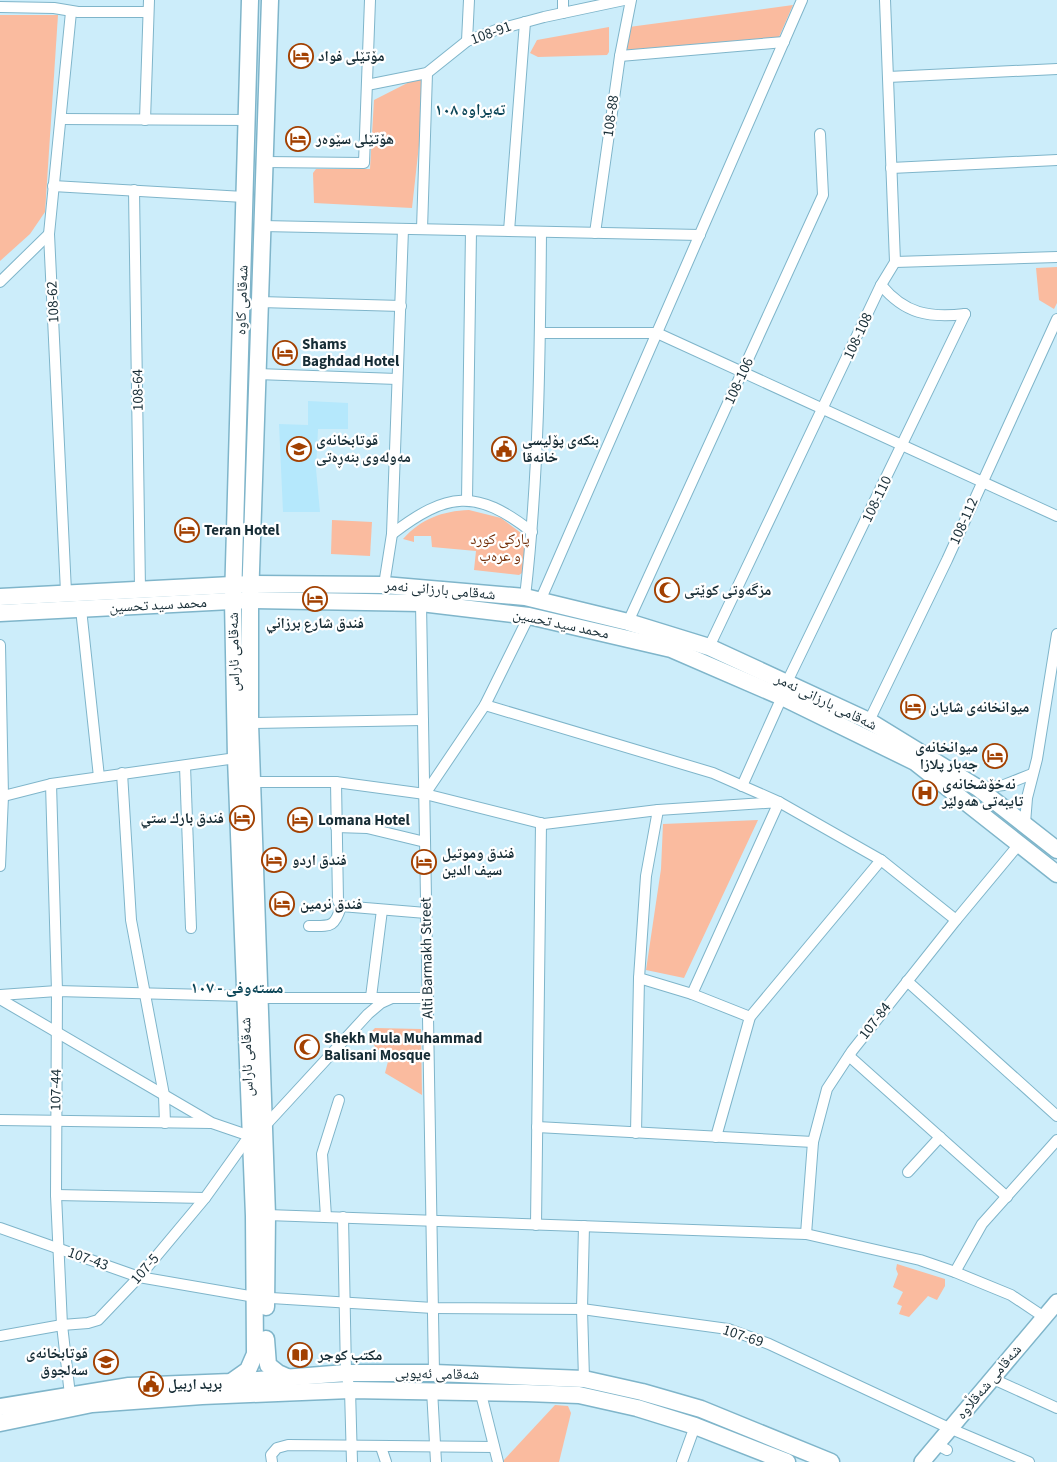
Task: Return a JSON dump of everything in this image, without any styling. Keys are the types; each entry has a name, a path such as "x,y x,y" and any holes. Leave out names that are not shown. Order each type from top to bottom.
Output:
{"main road":[{"name":"شەقامی کاوە","path":"234,592 250,0"},
{"name":"شەقامی کاوە","path":"250,592 270,0"},
{"path":"240,352 258,352"},
{"name":"شەقامی بارزانی نەمر","path":"250,592 384,585 532,599 628,622 709,647 785,689 869,721 978,788 1057,850"},
{"path":"0,597 140,589 234,592"},
{"name":"محمد سید تحسین","path":"0,613 82,609 234,592 250,592 421,603 529,616 671,649 785,689 915,762 1057,874"},
{"name":"شەقامی ئاراس","path":"234,592 236,758 252,997 257,1132 254,1216 266,1362 274,1371 287,1377"},
{"name":"شەقامی ئاراس","path":"250,592 252,997"},
{"name":"شەقامی ئاراس","path":"231,1382 245,1374 254,1358 267,1215 257,1132"},
{"name":"شەقامی شەقڵاوە","path":"922,1462 941,1447 949,1428 1057,1302"},
{"name":"شەقامی ئەیوبی","path":"0,1407 129,1386 231,1382 346,1372 434,1372 584,1379 642,1392 701,1409 831,1462"},
{"name":"شەقامی ئەیوبی","path":"0,1423 92,1404 202,1396 350,1390 480,1390 579,1395 637,1408 695,1426 787,1462"}],"street":[{"path":"145,120 149,0"},
{"path":"264,162 364,163 370,0"},
{"path":"468,41 469,0"},
{"path":"563,0 563,13"},
{"name":"108-91","path":"367,86 427,73 468,41 524,22 624,0"},
{"name":"108-88","path":"595,234 620,56 631,0"},
{"path":"532,599 657,333 802,0"},
{"path":"885,0 895,262 1057,257"},
{"path":"0,7 54,4 71,12 148,12"},
{"name":"108-62","path":"66,592 49,234 71,12"},
{"path":"509,231 524,22"},
{"path":"620,56 784,42"},
{"path":"888,77 1057,70"},
{"path":"422,229 427,73"},
{"path":"61,119 247,120"},
{"name":"108-106","path":"628,622 823,195 820,134"},
{"path":"891,168 1057,160"},
{"path":"53,186 244,197"},
{"name":"108-64","path":"134,190 140,589"},
{"path":"262,226 700,235"},
{"path":"384,585 392,534 404,229"},
{"path":"467,500 471,231"},
{"path":"532,599 532,532 540,333 541,232"},
{"path":"0,282 49,234"},
{"name":"108-108","path":"709,647 881,285 895,262"},
{"name":"108-110","path":"742,786 785,689 904,446 965,314 928,316 892,299 881,285"},
{"path":"260,302 401,306"},
{"name":"108-112","path":"869,721 1057,320"},
{"path":"540,333 657,333 1057,516"},
{"path":"258,374 397,378"},
{"path":"392,534 417,515 439,504 467,500 491,505 514,517 532,532"},
{"name":"Alti Barmakh Street","path":"421,603 434,1372"},
{"path":"82,609 99,778"},
{"path":"425,794 485,705 529,616"},
{"path":"1024,823 1027,798 1037,759 1057,634"},
{"path":"0,645 2,796 0,866"},
{"path":"485,705 713,773 779,802 881,860 956,920"},
{"path":"250,723 423,720"},
{"path":"2,796 51,784 236,758"},
{"path":"185,766 190,928"},
{"path":"122,773 132,920 164,1095 165,1123"},
{"path":"978,788 1009,784 1032,774"},
{"path":"252,782 336,782 425,794 541,823 658,810 779,802"},
{"path":"336,782 338,901 341,906"},
{"name":"107-44","path":"51,784 57,990 56,1195 62,1325 70,1395"},
{"path":"692,994 779,802"},
{"path":"636,1133 639,978 646,876 658,810"},
{"path":"536,1225 541,823"},
{"path":"336,827 367,828 425,842"},
{"name":"107-84","path":"806,1234 812,1142 827,1090 849,1056 907,981 1020,843"},
{"path":"716,1137 750,1017 881,860"},
{"path":"341,906 426,913"},
{"path":"309,926 329,926 334,923 341,906"},
{"path":"372,997 382,910"},
{"path":"639,978 692,994 750,1017"},
{"path":"907,981 1057,1116"},
{"path":"0,995 57,990 252,997 428,998"},
{"name":"107-5","path":"0,1336 62,1325 94,1322 139,1278 257,1132 368,1014 380,1003 392,998"},
{"path":"0,999 212,1123"},
{"path":"849,1056 1007,1197"},
{"path":"326,1217 322,1154 340,1100"},
{"path":"0,1120 212,1123 257,1132"},
{"path":"537,1127 812,1142"},
{"path":"908,1172 940,1137"},
{"path":"955,1272 982,1224 1057,1140"},
{"path":"56,1195 204,1198"},
{"path":"267,1215 806,1234 902,1255 955,1272 1011,1295 1044,1317"},
{"path":"343,1218 346,1372 350,1390 352,1462"},
{"path":"584,1226 582,1309 584,1379"},
{"name":"107-43","path":"0,1228 139,1278 260,1297 345,1302"},
{"name":"107-69","path":"345,1302 433,1308 582,1309 728,1329 768,1344 949,1428 1029,1462"},
{"path":"991,1378 1057,1408"},
{"path":"432,1390 436,1462"},
{"path":"480,1390 498,1462"},
{"path":"682,1462 695,1426"},
{"path":"272,1462 272,1455 277,1448 288,1445 494,1447"},
{"path":"381,1447 386,1462"}],"shaded area":[{"name":"قوتابخانەی مەولەوی بنەڕەتی","path":"308,401 348,403 348,429 318,429 316,469 320,512 283,512 279,424 308,425"}],"green space":[{"path":"793,5 779,37 626,50 629,27"},
{"path":"0,15 58,15 45,212 30,234 0,261"},
{"path":"609,27 609,52 607,55 538,57 530,53 537,40"},
{"path":"427,73 412,208 314,203 313,173 316,169 370,169 374,100"},
{"path":"1057,267 1057,303 1054,309 1039,300 1036,268"},
{"name":"پاركی كورد و عرەب","path":"469,510 501,518 525,536 525,571 519,575 474,570 476,551 432,547 431,536 414,536 414,542 403,539 417,526 433,517 450,512"},
{"path":"332,520 372,522 370,556 331,554"},
{"path":"758,820 684,978 646,970 661,869 663,824"},
{"path":"375,1028 421,1029 422,1095 385,1073 391,1050 377,1050 368,1035"},
{"path":"897,1264 945,1279 945,1286 937,1300 928,1296 909,1317 899,1314 902,1306 897,1304 903,1292 893,1287 898,1274"},
{"path":"555,1405 568,1406 571,1413 559,1462 502,1462"}],"place":[{"name":"مۆتێلی فواد","path":"301,56"},
{"name":"هۆتێلی سێوەر","path":"298,139"},
{"name":"Shams Baghdad Hotel","path":"285,353"},
{"name":"قوتابخانەی مەولەوی بنەڕەتی","path":"299,449"},
{"name":"بنکەی پۆلیسی خانەقا","path":"504,449"},
{"name":"Teran Hotel","path":"187,530"},
{"name":"مزگەوتی کوێتی","path":"667,590"},
{"name":"فندق شارع برزاني","path":"315,599"},
{"name":"میوانخانەی شایان","path":"913,707"},
{"name":"میوانخانەی جەبار پلازا","path":"995,756"},
{"name":"نەخۆشخانەی تایبەتی هەولێر","path":"925,793"},
{"name":"فندق بارك ستي","path":"242,818"},
{"name":"Lomana Hotel","path":"300,820"},
{"name":"فندق اردو","path":"274,860"},
{"name":"فندق وموتيل سيف الدين","path":"424,862"},
{"name":"فندق نرمين","path":"282,904"},
{"name":"Shekh Mula Muhammad Balisani Mosque","path":"307,1047"},
{"name":"مكتب كوجر","path":"300,1355"},
{"name":"قوتابخانەی سەلجوق","path":"106,1362"},
{"name":"بريد اربيل","path":"151,1384"}],"district":[{"name":"تەیراوە ١٠٨","path":"470,110"},
{"name":"مستەوفی - ١٠٧","path":"237,988"}]}
